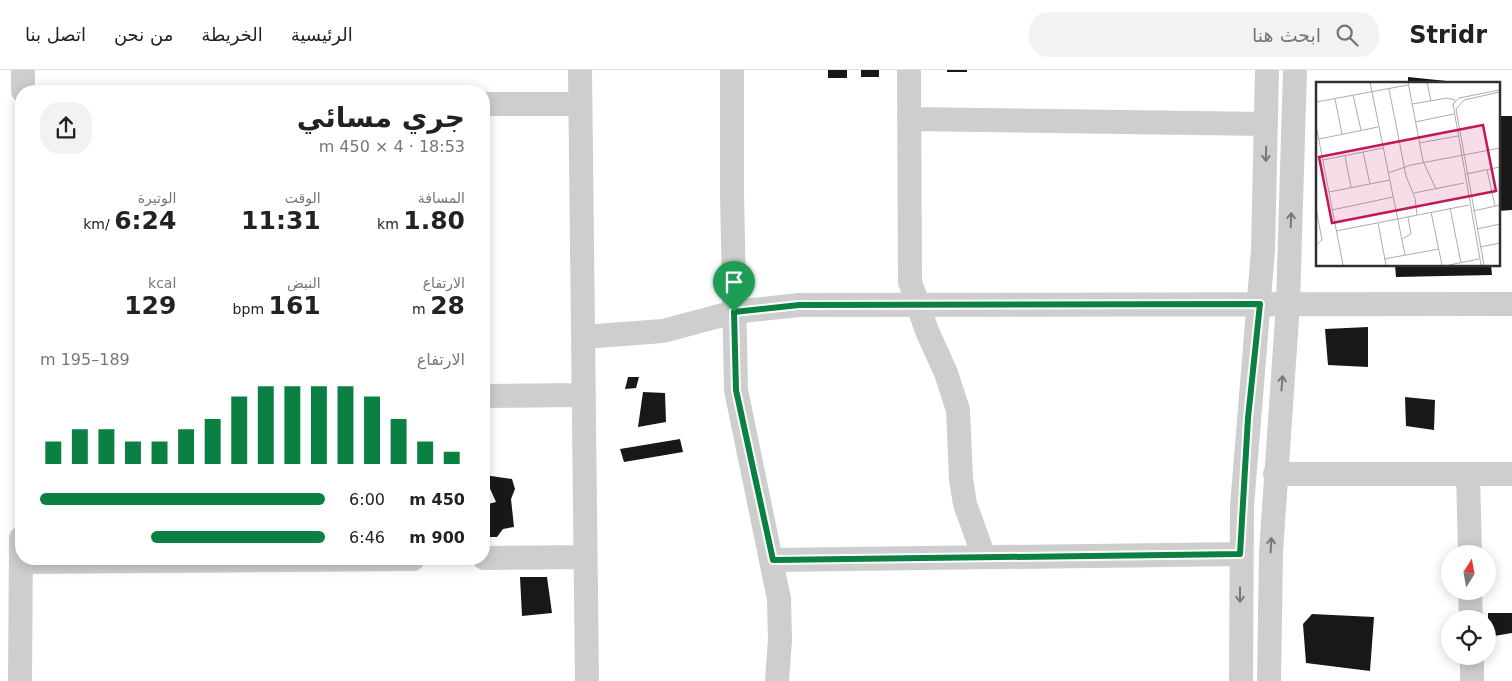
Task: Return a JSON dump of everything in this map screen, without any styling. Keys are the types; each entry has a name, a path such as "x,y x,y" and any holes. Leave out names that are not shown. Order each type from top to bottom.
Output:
{"street":[{"path":"23,70 23,85"},
{"path":"580,70 587,681"},
{"path":"732,70 732,192 736,390 773,560 779,599 780,640 776,681"},
{"path":"909,70 910,282 946,373 958,410 961,479 965,504 984,557"},
{"path":"1241,681 1240,554 1248,418 1260,304 1265,213 1267,70"},
{"path":"1269,681 1270,552 1288,304 1295,70"},
{"path":"490,104 580,104"},
{"path":"909,119 1266,124"},
{"path":"583,337 663,331 734,312 799,305 1512,304"},
{"path":"490,396 584,395"},
{"path":"1275,474 1512,474"},
{"path":"1468,474 1470,545"},
{"path":"773,560 1240,554"},
{"path":"490,558 585,557"},
{"path":"20,681 21,565"},
{"path":"1472,665 1472,681"}],"building":[{"path":"828,70 847,70 847,78 828,78"},
{"path":"861,70 879,70 879,77 861,77"},
{"path":"947,70 967,70 967,72 947,72"},
{"path":"1408,77 1447,82 1408,82"},
{"path":"1500,116 1512,116 1512,210 1500,211"},
{"path":"1395,266 1491,266 1492,275 1396,277"},
{"path":"1368,327 1368,367 1328,365 1325,329"},
{"path":"628,377 639,377 636,388 625,389"},
{"path":"643,392 665,393 666,422 638,427"},
{"path":"1405,397 1435,400 1434,430 1406,426"},
{"path":"680,439 683,452 624,462 620,449"},
{"path":"490,476 512,479 515,489 511,499 514,527 503,529 497,537 490,537 490,504 496,502 490,488"},
{"path":"520,577 547,577 552,613 522,616"},
{"path":"1496,613 1512,613 1512,633 1496,636"},
{"path":"1312,614 1374,617 1370,671 1306,663 1303,624"}],"route":[{"path":"1260,304 1248,418 1240,554 773,560 736,390 734,312 799,305 1260,304"}]}
